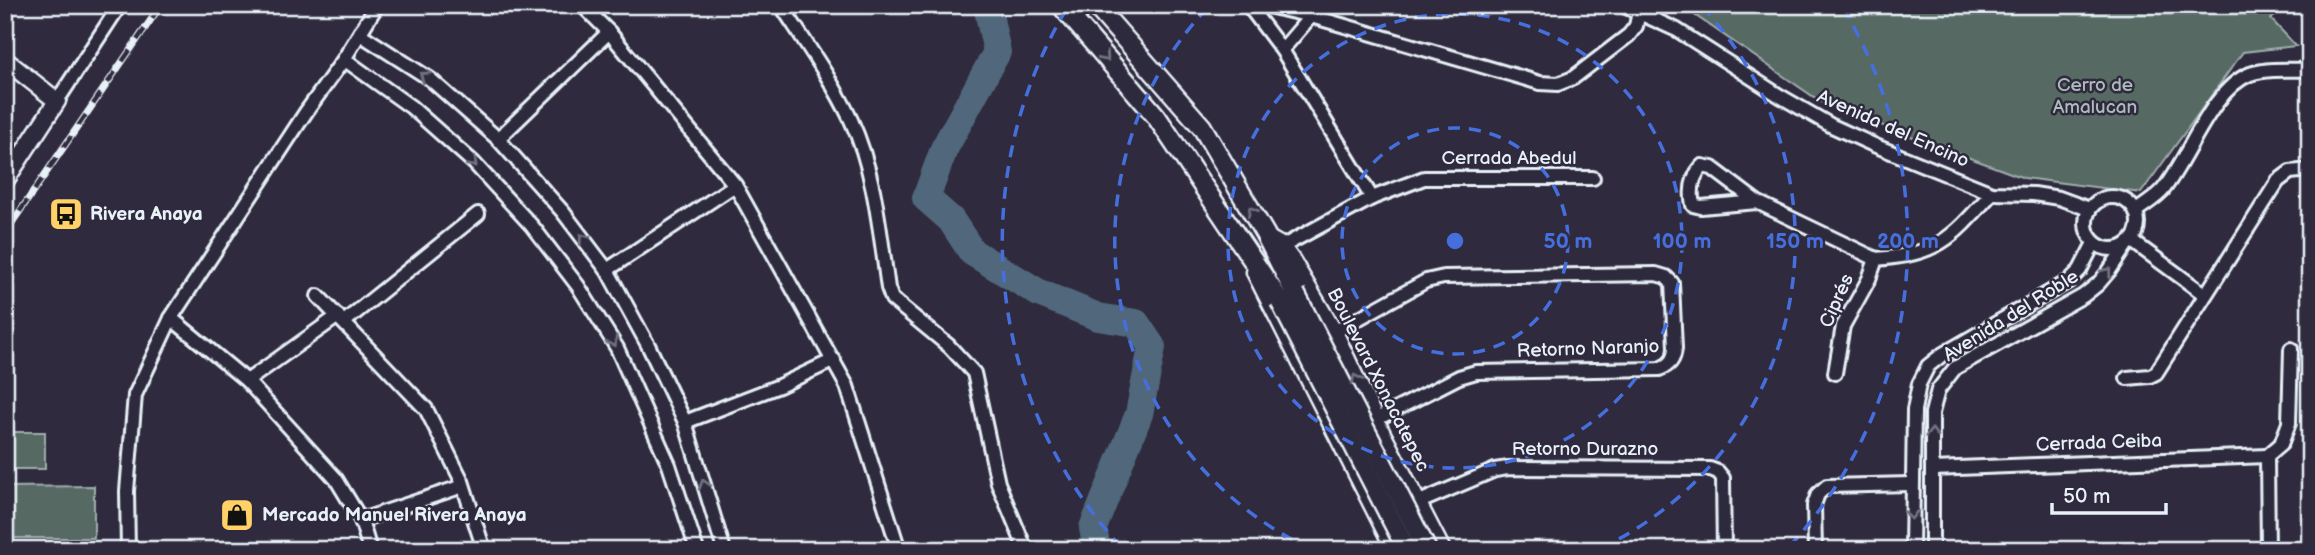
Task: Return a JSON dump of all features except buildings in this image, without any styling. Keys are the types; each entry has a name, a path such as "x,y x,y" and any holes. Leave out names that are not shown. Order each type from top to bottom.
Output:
{"main road":[{"name":"Boulevard Xonacatepec","path":"1061,5 1156,116 1250,256 1288,297 1427,550"},
{"name":"Boulevard Xonacatepec","path":"1095,5 1202,127 1274,245 1288,297 1407,550"}],"street":[{"path":"5,181 120,5"},
{"path":"128,550 127,492 135,395 171,318 377,5"},
{"path":"582,5 609,32 735,185 847,386 899,550"},
{"path":"781,5 851,121 867,171 892,299 949,346 974,373 998,482 1026,550"},
{"path":"1075,21 1087,5"},
{"path":"1248,5 1282,51 1372,198"},
{"path":"1264,5 1311,16 1540,83 1558,84 1573,78 1629,35 1636,26 1639,12"},
{"name":"Avenida del Encino","path":"1622,5 1678,30 1832,126 1992,193 2034,194 2059,198 2089,209"},
{"path":"1282,51 1311,16"},
{"path":"498,139 609,32"},
{"path":"360,34 430,79 498,139 563,212 607,270 649,345 685,422 724,550"},
{"path":"344,58 411,107 474,163 532,226 578,286 617,348 669,465 697,550"},
{"path":"5,60 57,100"},
{"path":"2136,211 2162,190 2220,99 2233,85 2249,75 2268,71 2310,70"},
{"path":"1757,202 1701,207 1693,205 1691,194 1695,173 1702,166 1712,168 1757,202 1875,259"},
{"path":"2127,378 2156,373 2278,181 2290,172 2310,170"},
{"name":"Cerrada Abedul","path":"1274,245 1372,198 1424,178 1593,178"},
{"path":"607,270 735,185"},
{"name":"Ciprés","path":"1835,373 1843,326 1869,279 1875,259 1905,257 1945,242 1992,193"},
{"path":"2119,197 2129,202 2136,211 2139,220 2137,232 2129,244 2109,250 2094,243 2087,233 2085,220 2089,209 2097,201 2119,197"},
{"path":"247,381 341,319 478,214"},
{"name":"Avenida del Roble","path":"1912,550 1914,410 1919,384 1928,366 1943,354 2069,281 2080,270 2094,243"},
{"path":"2129,244 2204,294"},
{"name":"Avenida del Roble","path":"1932,550 1932,413 1938,390 1955,368 2082,296 2098,284 2129,244"},
{"name":"Boulevard Xonacatepec","path":"1274,245 1334,332 1441,550"},
{"name":"Boulevard Xonacatepec","path":"1250,256 1258,283 1395,550"},
{"name":"Retorno Naranjo","path":"1334,332 1426,281 1444,277 1656,274 1666,277 1672,283 1675,348 1674,359 1668,366 1659,369 1476,372 1459,377 1375,420"},
{"path":"318,296 426,409 463,486 484,550"},
{"path":"171,318 247,381 335,479 361,520 370,550"},
{"path":"2268,550 2267,456 2281,444 2289,423 2291,349"},
{"path":"685,422 779,386 834,360"},
{"name":"Cerrada Ceiba","path":"1932,469 2267,456"},
{"path":"1360,482 1397,464"},
{"name":"Retorno Durazno","path":"1417,503 1495,470 1508,468 1710,469 1718,472 1725,487 1724,550"},
{"path":"1815,550 1814,505 1818,494 1826,486 1911,484"},
{"path":"361,520 463,486"}],"green space":[{"name":"Cerro de Amalucan","path":"1680,5 2289,5 2271,19 2296,46 2243,52 2141,193 2024,178 1824,104"},
{"path":"5,432 45,432 45,469 5,469"},
{"path":"94,486 94,538 5,538 5,487"}],"waterway":[{"path":"987,5 997,52 944,149 926,198 951,220 972,252 1039,293 1098,317 1136,323 1152,347 1139,414 1093,528 1097,550"}],"railway":[{"path":"5,233 161,5"}],"place":[{"name":"Rivera Anaya","path":"66,214"},
{"name":"Mercado Manuel Rivera Anaya","path":"237,515"}]}
